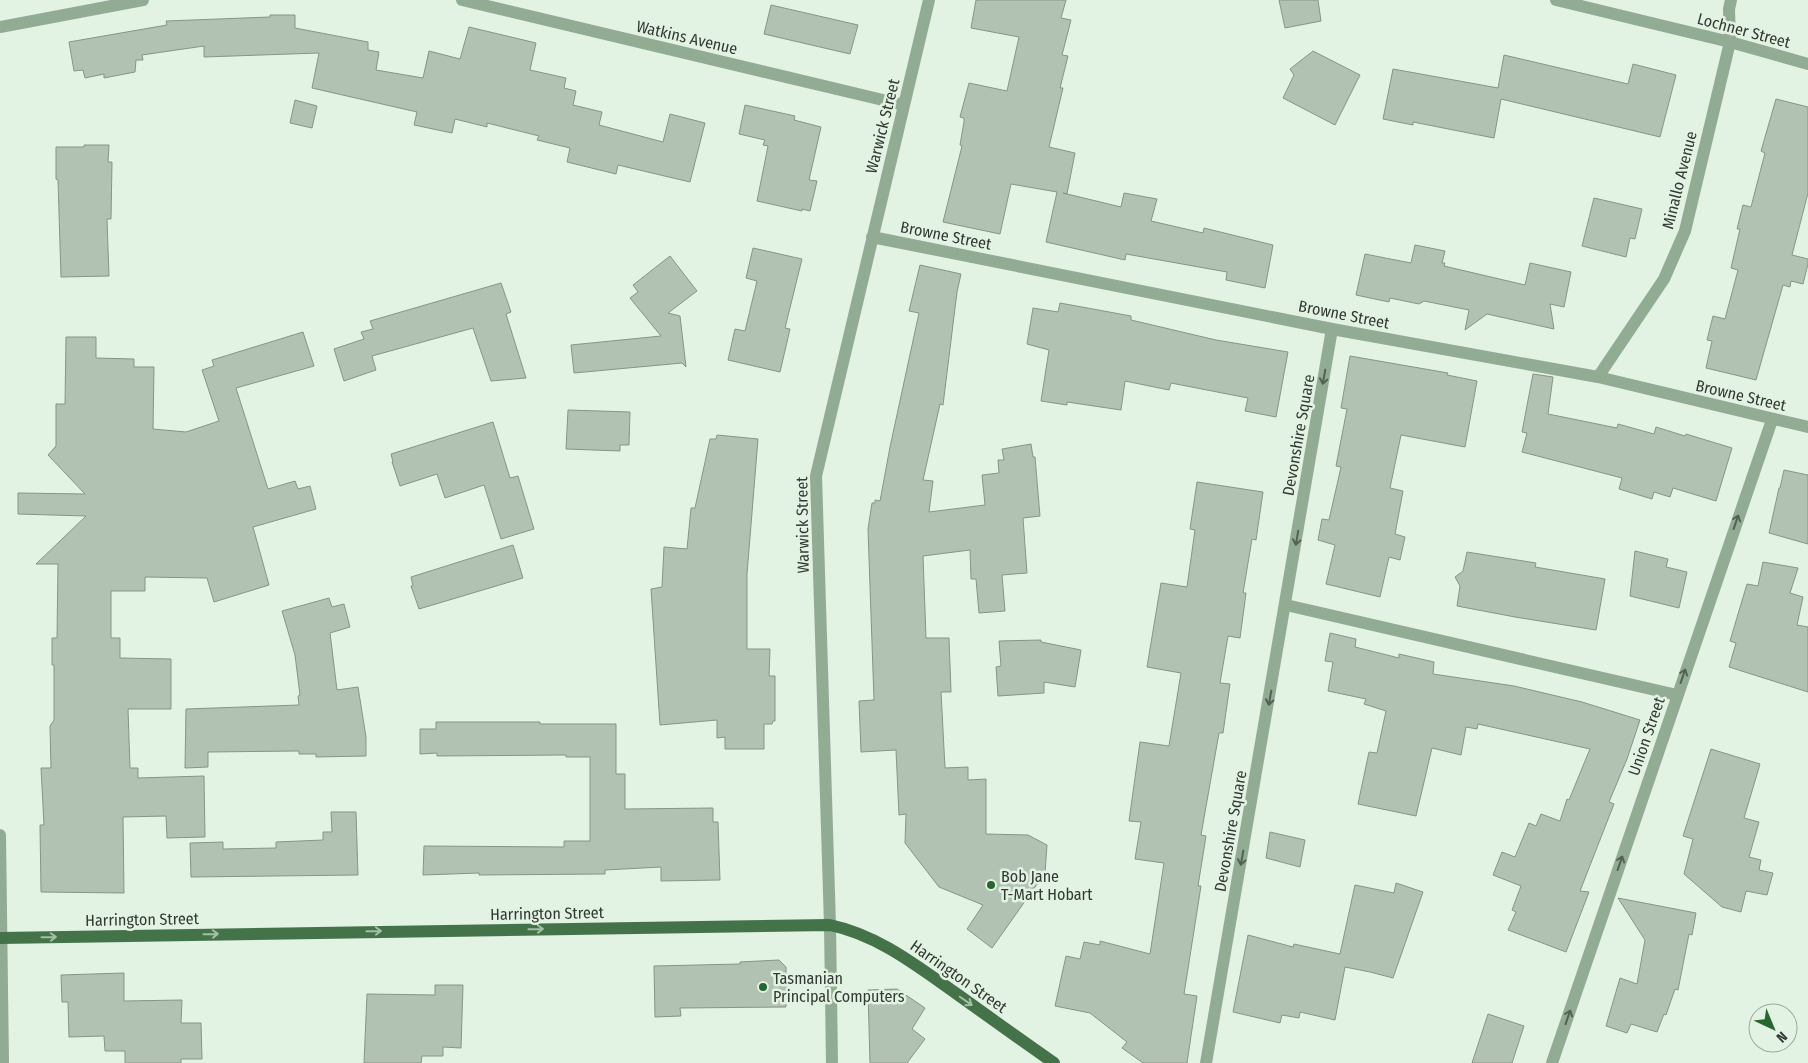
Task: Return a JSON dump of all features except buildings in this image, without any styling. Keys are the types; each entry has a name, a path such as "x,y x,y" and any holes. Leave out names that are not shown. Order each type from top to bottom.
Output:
{"main road":[{"name":"Harrington Street","path":"0,938 830,925 847,928 864,935 897,953 1054,1063"}],"street":[{"path":"0,27 143,0"},
{"name":"Watkins Avenue","path":"462,0 904,105"},
{"name":"Warwick Street","path":"832,1063 830,925 816,476 929,0"},
{"name":"Lochner Street","path":"1556,0 1730,42 1808,64"},
{"name":"Minallo Avenue","path":"1598,377 1664,279 1685,231 1730,42 1729,9 1731,0"},
{"name":"Browne Street","path":"872,237 1332,329 1598,377 1772,420 1808,427"},
{"name":"Devonshire Square","path":"1206,1063 1332,329"},
{"name":"Union Street","path":"1552,1063 1772,420"},
{"path":"1286,605 1677,695"},
{"path":"0,835 3,1063"}],"place":[{"name":"Bob Jane T-Mart Hobart","path":"991,885"},
{"name":"Tasmanian Principal Computers","path":"763,987"}]}
